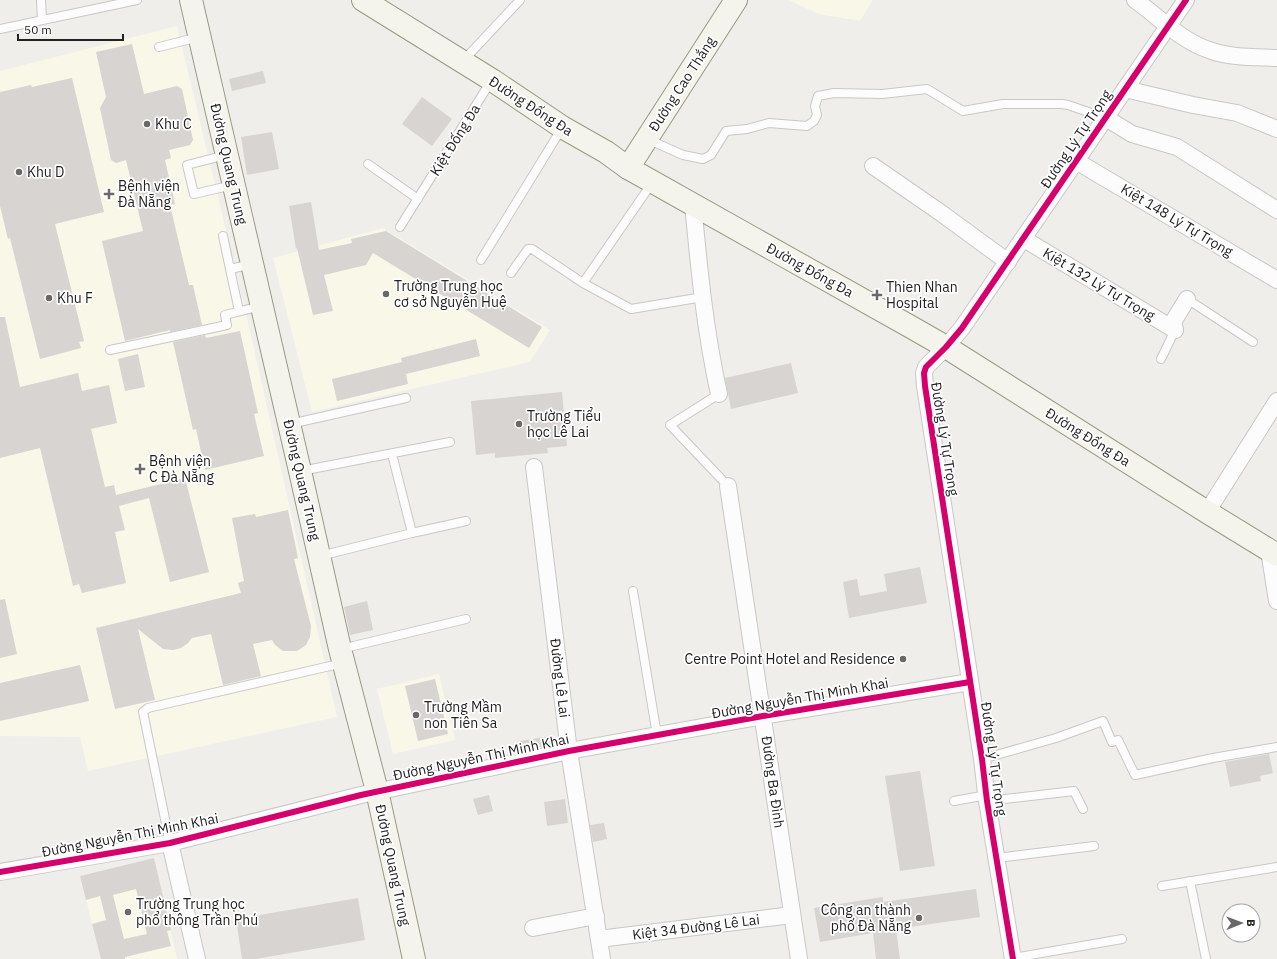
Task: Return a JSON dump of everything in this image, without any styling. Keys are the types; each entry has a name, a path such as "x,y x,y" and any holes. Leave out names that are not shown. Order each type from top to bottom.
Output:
{"main road":[{"name":"Đường Quang Trung","path":"191,0 342,656 377,791 414,959"},
{"name":"Đường Đống Đa","path":"363,0 492,80 562,127 606,152 628,168 911,327 1273,553"},
{"name":"Đường Cao Thắng","path":"628,168 736,0"}],"street":[{"path":"1135,0 1167,26 1189,41 1210,51 1232,55 1277,58"},
{"name":"Đường Lý Tự Trọng","path":"1013,959 987,798 924,377 926,367 946,348 962,328 1186,0"},
{"path":"1125,89 1193,105 1237,113 1277,129"},
{"path":"1106,118 1132,134 1177,147 1277,210"},
{"name":"Kiệt 148 Lý Tự Trọng","path":"1076,161 1277,280"},
{"path":"873,166 941,212 1008,262"},
{"path":"693,204 702,298 712,363 719,394"},
{"name":"Kiệt 132 Lý Tự Trọng","path":"1024,239 1175,330"},
{"path":"1175,330 1173,322 1187,299"},
{"path":"1207,512 1277,401"},
{"name":"Đường Lê Lai","path":"534,467 569,751 602,959"},
{"name":"Đường Ba Đình","path":"728,486 799,959"},
{"path":"1273,553 1277,602"},
{"name":"Đường Nguyễn Thị Minh Khai","path":"0,872 170,843 377,791 569,751 763,716 970,682"},
{"path":"170,843 197,959"},
{"name":"Kiệt 34 Đường Lê Lai","path":"599,940 792,915"},
{"path":"533,928 596,916"}],"lane":[{"path":"41,0 42,20"},
{"path":"0,29 137,0"},
{"path":"462,62 520,0"},
{"path":"159,46 200,37"},
{"name":"Kiệt Đống Đa","path":"400,227 492,80"},
{"path":"647,139 683,155 703,159 712,155 726,131 747,129 769,123 807,126 814,121 817,114 815,106 818,96 834,93 882,94 927,89 963,111 1004,104 1062,104 1106,118"},
{"path":"481,260 562,127"},
{"path":"227,155 187,165 194,194 234,185"},
{"path":"368,164 418,199"},
{"path":"583,283 652,182"},
{"path":"223,236 240,311"},
{"path":"510,273 528,249 532,249 583,283 631,309 702,298"},
{"path":"230,269 252,264"},
{"path":"1187,299 1254,342"},
{"path":"110,350 227,325 225,315 262,306"},
{"path":"1161,360 1175,330"},
{"path":"719,394 670,425 728,486"},
{"path":"289,424 406,398"},
{"path":"300,471 450,442"},
{"path":"392,454 412,533"},
{"path":"319,556 466,521"},
{"path":"633,591 657,735"},
{"path":"170,843 143,712 148,708 342,656 466,620"},
{"path":"982,759 1056,738 1103,721 1112,742 1118,740 1135,775 1213,758 1277,747"},
{"path":"954,801 1074,791 1083,809"},
{"path":"997,858 1094,846"},
{"path":"1162,886 1277,867"},
{"path":"1190,882 1206,959"},
{"path":"1013,959 1122,939"}],"shaded area":[{"path":"789,0 873,0 860,21 818,14"},
{"path":"177,26 247,318 337,717 88,771 80,737 0,736 0,71"},
{"name":"Trường Trung học cơ sở Nguyễn Huệ","path":"383,228 550,330 530,362 312,412 273,258"},
{"name":"Trường Mầm non Tiên Sa","path":"439,674 455,740 393,754 377,689"},
{"name":"Trường Trung học phổ thông Trần Phú","path":"154,858 177,959 101,959 80,876"}],"building":[{"path":"132,44 144,94 177,86 182,89 193,140 190,145 169,150 171,158 165,160 175,204 170,205 189,285 193,285 202,325 170,332 170,330 125,341 102,241 143,231 126,160 116,163 111,160 100,108 106,97 96,52"},
{"path":"263,71 266,83 232,91 229,79"},
{"path":"72,78 104,212 55,224 84,341 79,342 81,348 40,359 10,238 8,239 0,206 0,92"},
{"path":"422,97 452,119 432,146 402,124"},
{"path":"272,132 279,169 247,175 241,137"},
{"path":"311,202 319,250 352,243 351,239 386,231 542,327 529,348 373,253 366,265 324,275 333,311 313,315 297,248 296,249 289,206"},
{"path":"0,317 5,317 20,387 78,373 82,391 109,385 117,423 91,429 105,487 114,485 116,495 185,478 209,572 170,582 149,498 119,506 125,530 115,532 126,583 82,593 79,584 73,586 40,448 0,458"},
{"path":"240,331 258,413 254,414 264,456 205,470 196,429 193,430 173,342 205,335 206,338"},
{"path":"476,339 480,356 406,374 408,384 337,401 332,379 402,362 401,358"},
{"path":"138,354 145,387 125,391 118,359"},
{"path":"791,363 798,393 731,409 725,378"},
{"name":"Trường Tiểu học Lê Lai","path":"562,392 567,446 547,448 548,453 495,458 495,453 476,455 471,401"},
{"path":"288,510 298,558 294,559 311,626 310,637 306,645 297,651 283,651 275,645 272,640 253,644 261,676 223,685 211,634 192,638 181,648 173,650 163,649 138,629 155,700 115,709 96,628 241,593 238,583 244,581 232,518 255,514 256,517"},
{"path":"920,567 927,603 849,618 843,582 857,579 860,596 887,591 884,574"},
{"path":"5,599 17,654 0,658 0,600"},
{"path":"367,601 373,630 350,635 344,607"},
{"path":"80,665 89,701 0,721 0,683"},
{"path":"435,679 448,734 418,741 405,686"},
{"path":"550,736 552,745 522,751 520,741"},
{"path":"1269,754 1273,773 1260,776 1261,781 1230,787 1225,762"},
{"path":"920,771 935,866 900,871 885,776"},
{"path":"489,795 493,811 478,815 473,799"},
{"path":"565,799 568,823 547,826 544,802"},
{"path":"604,823 607,839 593,842 590,825"},
{"name":"Trường Trung học phổ thông Trần Phú","path":"154,858 171,930 167,931 171,946 125,957 125,959 101,959 92,924 106,920 100,896 86,900 80,876","holes":["136,889 147,934 124,939 113,895"]},
{"path":"976,889 980,917 896,929 900,959 876,959 873,933 820,942 814,908 883,897 883,902"},
{"path":"358,898 365,940 256,959 242,959 236,919"}],"cycle path":[{"path":"1013,959 987,801 924,373 926,367 962,328 1186,0"},
{"path":"0,872 170,843 361,795 569,751 763,716 970,682"}],"place":[{"name":"Khu C","path":"147,124"},
{"name":"Khu D","path":"19,172"},
{"name":"Bệnh viện Đà Nẵng","path":"109,194"},
{"name":"Trường Trung học cơ sở Nguyễn Huệ","path":"386,294"},
{"name":"Thien Nhan Hospital","path":"877,295"},
{"name":"Khu F","path":"49,298"},
{"name":"Trường Tiểu học Lê Lai","path":"519,424"},
{"name":"Bệnh viện C Đà Nẵng","path":"140,469"},
{"name":"Centre Point Hotel and Residence","path":"903,659"},
{"name":"Trường Mầm non Tiên Sa","path":"416,715"},
{"name":"Trường Trung học phổ thông Trần Phú","path":"128,912"},
{"name":"Công an thành phố Đà Nẵng","path":"919,918"}]}
